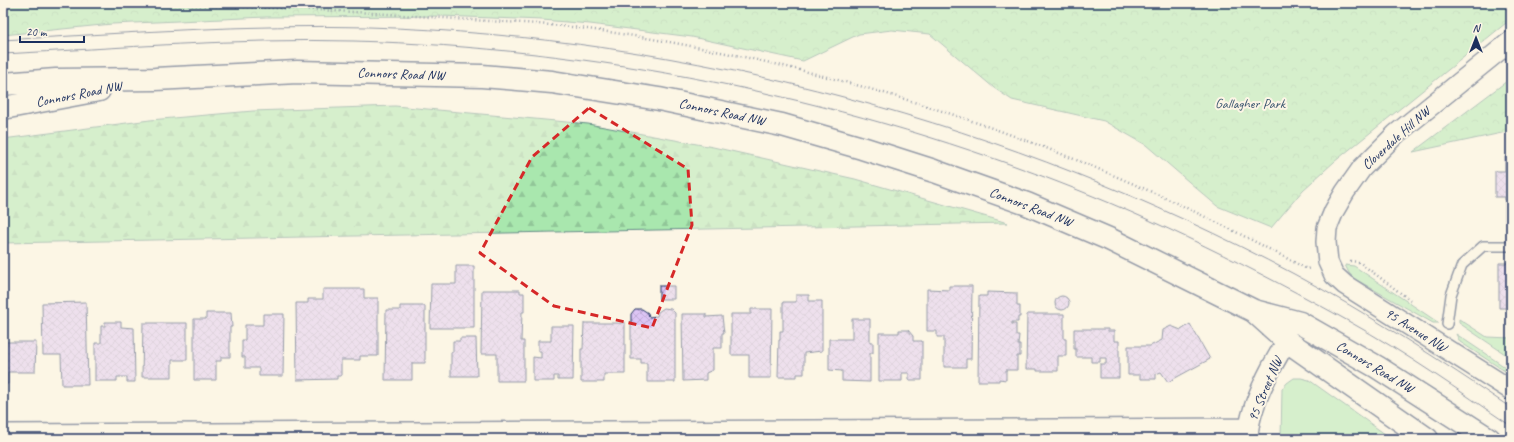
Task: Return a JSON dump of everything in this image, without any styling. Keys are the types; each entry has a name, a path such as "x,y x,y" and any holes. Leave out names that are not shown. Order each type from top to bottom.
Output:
{"main road":[{"name":"Connors Road NW","path":"3,84 56,80 155,79 297,72 482,76 552,82 659,99 782,125 934,171 1027,204 1109,239 1254,311 1300,323 1377,367 1489,439"},
{"name":"Connors Road NW","path":"3,108 155,79"},
{"name":"Connors Road NW","path":"1254,311 1287,341 1427,439"}],"street":[{"name":"Cloverdale Hill NW","path":"1328,262 1326,242 1327,228 1341,198 1362,168 1396,134 1511,41"},
{"name":"95 Avenue NW","path":"1328,262 1334,275 1345,285 1511,390"},
{"name":"95 Street NW","path":"1248,433 1263,385 1273,363 1287,341"},
{"path":"3,434 145,436 360,436 1248,433"}],"lane":[{"path":"1447,324 1451,295 1462,265 1483,246 1511,246"}],"path":[{"path":"123,3 336,11 500,21 577,28 649,38 765,62 880,92 1005,133 1067,156 1155,193 1242,234 1307,268 1328,262"},
{"path":"180,3 189,5"}],"highlighted area":[{"path":"589,108 688,169 692,225 652,328 554,306 480,253 532,157"}],"green space":[{"name":"Gallagher Park","path":"3,3 1511,3 1511,19 1334,162 1303,190 1271,228 1217,206 1146,145 1104,121 1012,100 994,88 930,34 892,30 859,34 803,61 692,37 590,24 542,20 442,16 266,17 112,24 3,35"},
{"path":"1511,78 1511,131 1413,152"},
{"path":"395,106 588,124 713,147 855,179 1008,223 3,243 3,139 150,120 253,111"},
{"path":"1345,265 1354,266 1439,323 1433,323 1355,279 1349,273"},
{"path":"1459,319 1487,337 1511,338 1511,358 1459,323"},
{"path":"1456,334 1511,371 1511,375 1460,342"},
{"path":"1294,378 1309,380 1392,439 1281,439 1282,389"}],"building":[{"path":"1505,157 1511,157 1511,220 1505,220 1505,197 1495,197 1495,171 1505,171"},
{"path":"1499,263 1511,263 1511,308 1499,308"},
{"path":"456,266 474,266 474,328 430,328 431,284 456,284"},
{"path":"659,286 674,286 674,299 659,299"},
{"path":"949,286 972,286 971,359 966,359 966,367 944,367 944,337 937,337 937,331 927,331 927,289 949,290"},
{"path":"323,289 364,289 364,298 378,298 378,356 360,356 360,360 341,360 341,376 337,376 337,379 297,380 296,303 308,303 308,299 323,299"},
{"path":"482,290 520,290 520,293 524,293 521,341 524,341 524,381 497,381 497,354 481,354"},
{"path":"987,292 1017,293 1017,306 1020,306 1020,317 1018,317 1018,322 1012,322 1012,324 1016,324 1016,335 1019,335 1018,345 1020,345 1020,356 1017,356 1017,370 1006,370 1006,380 999,379 999,381 978,381 979,296 987,296"},
{"path":"796,295 809,295 809,301 822,301 822,351 804,353 804,374 797,374 797,377 778,377 779,340 780,331 783,331 783,302 796,302"},
{"path":"1062,296 1067,298 1069,303 1067,308 1062,310 1057,308 1055,303 1057,298"},
{"path":"86,302 88,385 62,385 61,355 43,355 42,303"},
{"path":"400,306 425,306 425,363 412,363 412,380 385,380 386,310 400,310"},
{"path":"664,308 671,309 675,313 675,382 647,382 647,363 641,363 641,359 631,359 631,314 635,309 642,309 648,313 649,317 657,316 658,312"},
{"path":"751,309 772,309 771,378 749,378 749,355 731,355 731,314 751,314"},
{"path":"206,313 231,313 232,327 230,327 230,357 221,357 221,361 216,361 216,380 194,380 194,319 206,319"},
{"path":"263,314 284,314 283,376 259,376 259,368 245,368 245,357 242,357 242,340 245,340 245,325 263,325"},
{"path":"682,314 706,314 706,317 722,316 724,333 722,333 722,348 713,348 713,370 706,373 706,380 683,381"},
{"path":"1027,314 1064,314 1066,356 1058,356 1058,371 1037,371 1037,369 1026,369"},
{"path":"852,319 870,319 870,342 873,342 873,353 870,353 870,382 842,381 842,371 829,370 829,339 852,339"},
{"path":"105,322 121,322 121,327 134,328 135,382 127,382 127,377 117,377 117,381 95,381 95,343 101,343 101,326 105,326"},
{"path":"143,323 187,323 187,360 172,360 172,377 142,377"},
{"path":"584,323 625,323 625,374 604,374 604,382 581,382 581,349 583,349"},
{"path":"1190,324 1210,359 1168,382 1161,372 1156,374 1156,379 1140,379 1140,375 1128,375 1128,346 1150,346 1162,340 1163,330 1171,326 1181,330"},
{"path":"551,326 574,326 573,380 558,380 558,376 554,376 554,381 533,381 533,357 541,358 541,351 538,351 538,341 551,341"},
{"path":"1074,329 1108,329 1108,331 1114,331 1114,341 1119,341 1119,378 1100,378 1100,364 1106,364 1106,358 1100,358 1100,362 1091,362 1091,357 1076,357 1076,349 1074,349"},
{"path":"899,330 908,330 913,336 913,341 922,341 922,380 909,380 909,373 902,373 902,381 879,381 879,333 899,333"},
{"path":"460,338 476,338 477,376 451,376 451,352 453,352 453,341 460,341"},
{"path":"3,342 36,342 35,372 8,372 8,384 3,384"}],"tram line":[{"path":"3,40 186,30 323,26 369,27 490,34 609,49 728,70 846,98 961,132 1075,173 1186,220 1294,274 1350,305 1431,355 1511,408"},
{"path":"3,54 178,44 310,40 444,45 533,54 622,66 710,81 798,101 885,124 971,151 1055,181 1131,212 1242,264 1371,334 1432,372 1511,426"}]}
